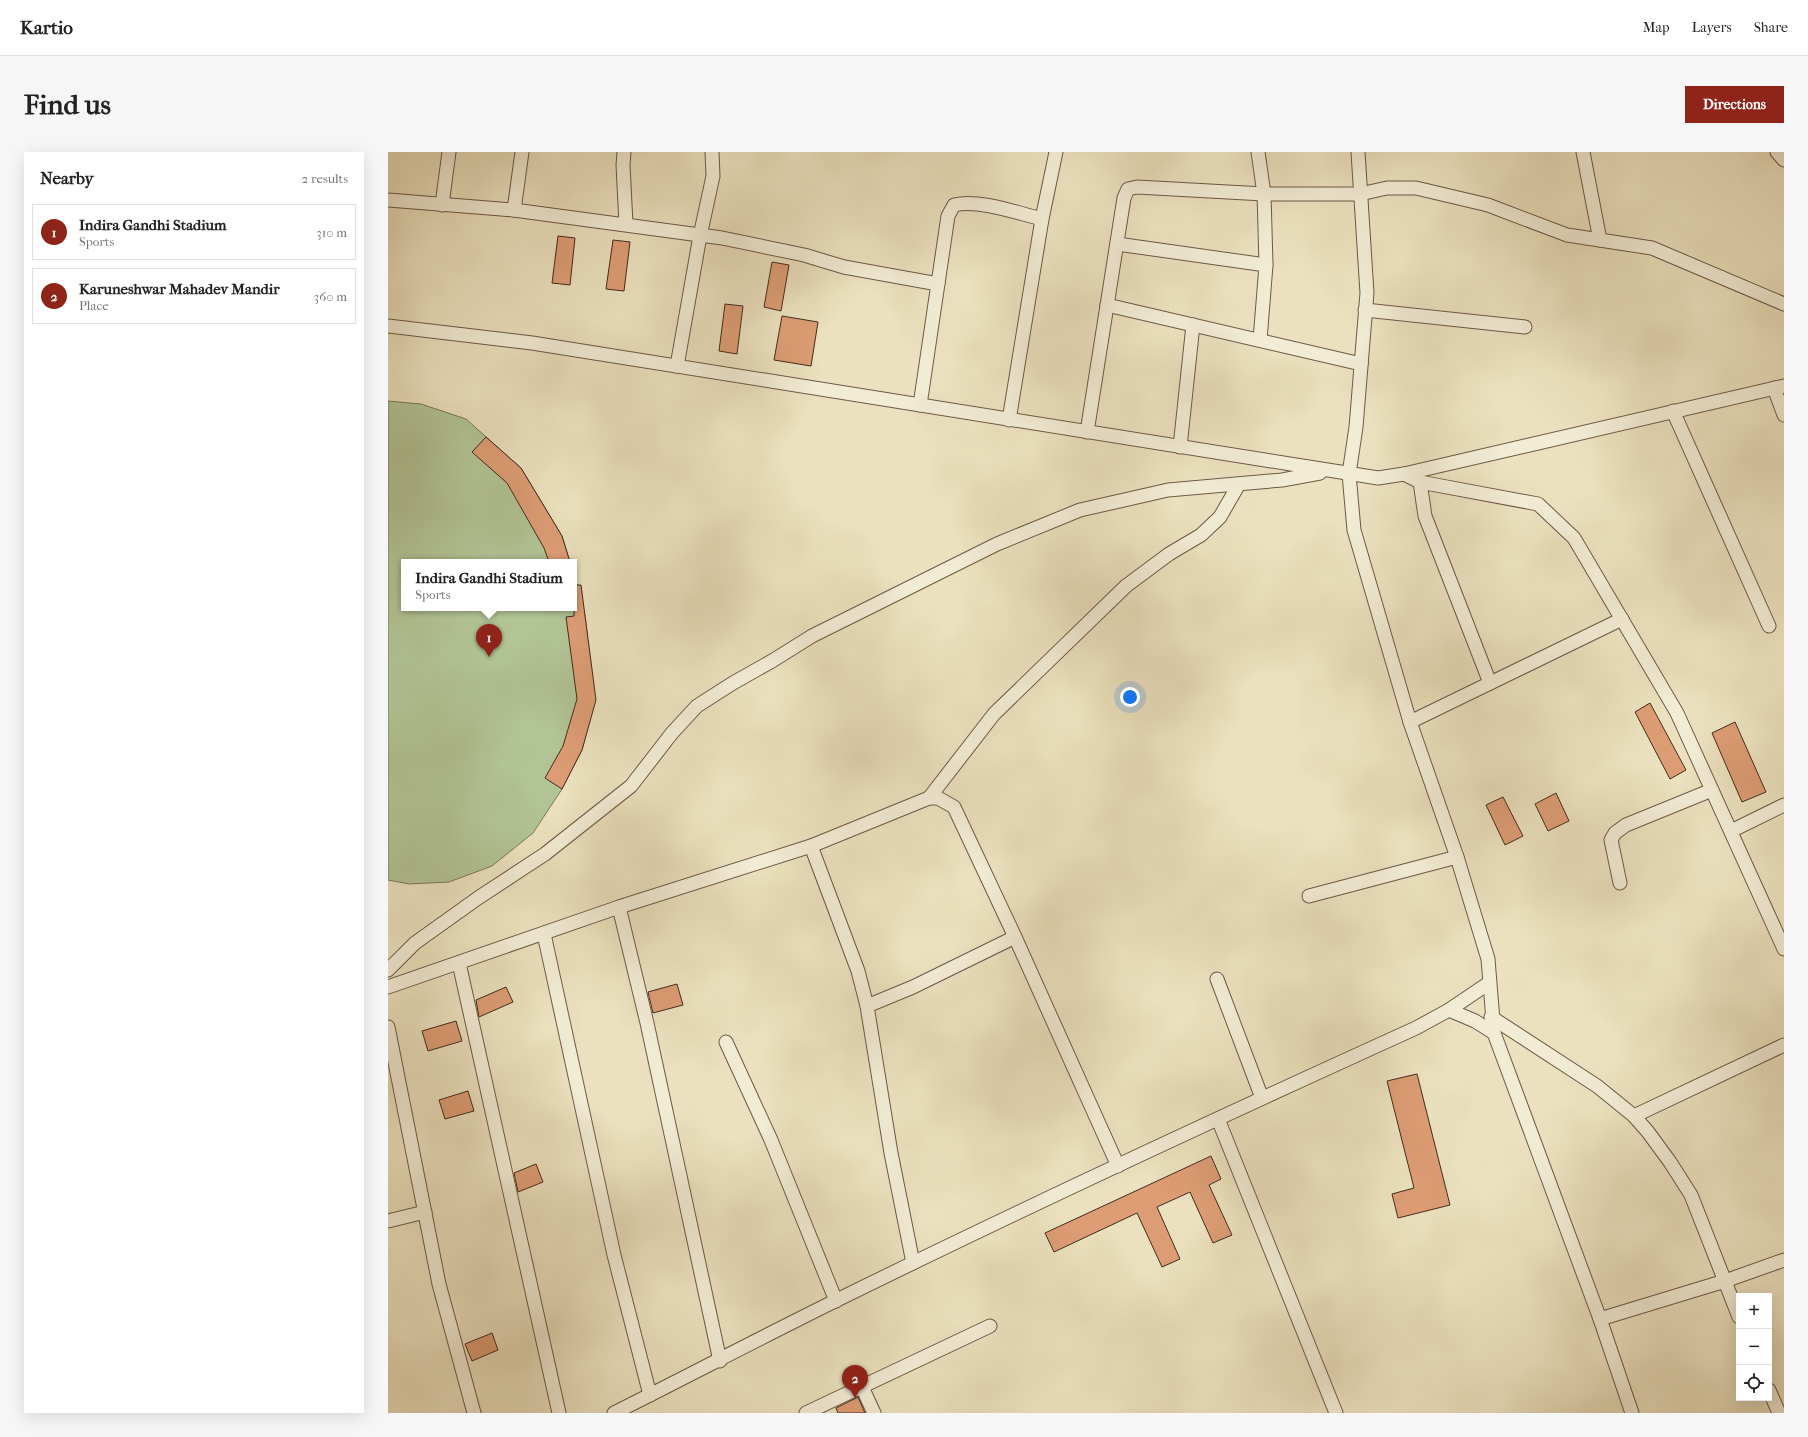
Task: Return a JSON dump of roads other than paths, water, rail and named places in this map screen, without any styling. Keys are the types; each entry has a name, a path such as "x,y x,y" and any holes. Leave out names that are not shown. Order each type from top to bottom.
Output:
{"street":[{"path":"442,205 449,152"},
{"path":"514,210 522,152"},
{"path":"624,152 623,165 626,224"},
{"path":"677,366 700,236 713,176 712,152"},
{"path":"1008,420 1042,219 1056,152"},
{"path":"1258,152 1264,194 1266,265 1260,340"},
{"path":"1358,152 1367,293 1356,427 1349,474 1354,530 1410,722 1457,857 1488,959 1494,1033 1600,1319 1632,1413"},
{"path":"1583,152 1600,240"},
{"path":"1777,152 1784,160"},
{"path":"1087,432 1124,198 1128,189 1137,187 1264,194 1360,194 1387,188 1416,188 1488,205 1567,235 1652,248 1784,304"},
{"path":"388,200 514,210 722,238 804,255 844,267 938,284"},
{"path":"920,405 948,216 954,205 963,203 984,206 1042,219"},
{"path":"1117,244 1266,265"},
{"path":"1107,304 1361,364"},
{"path":"1365,310 1525,327"},
{"path":"1180,447 1193,325"},
{"path":"388,326 532,343 1378,478 1404,474 1779,387 1784,415"},
{"path":"1673,412 1770,626"},
{"path":"388,970 416,943 478,898 545,854 631,786 672,732 697,706 812,636 997,544 1080,510 1168,490 1282,480 1332,471"},
{"path":"1404,474 1420,482 1538,504 1574,538 1677,713 1783,946"},
{"path":"1420,482 1425,516 1490,683"},
{"path":"929,798 994,714 1126,586 1169,554 1201,535 1220,516 1239,484"},
{"path":"1410,722 1622,619"},
{"path":"1620,883 1611,840 1615,833 1626,825 1712,790"},
{"path":"388,987 619,907 811,846 929,798 938,798 954,807 1118,1166"},
{"path":"1731,831 1784,805"},
{"path":"811,846 858,971 867,1006 891,1153 913,1264"},
{"path":"1309,896 1457,857"},
{"path":"619,907 647,1022 720,1361"},
{"path":"544,934 614,1255 650,1395"},
{"path":"867,1006 913,987 1014,937"},
{"path":"459,963 559,1413"},
{"path":"1217,979 1262,1098"},
{"path":"614,1413 720,1361 836,1301 913,1264 1262,1098 1416,1028 1449,1010 1489,983"},
{"path":"1449,1010 1475,1020 1494,1033"},
{"path":"1492,1016 1597,1086 1634,1116 1670,1162 1691,1195 1736,1311"},
{"path":"388,1027 439,1284 474,1413"},
{"path":"726,1042 771,1140 836,1301"},
{"path":"1634,1116 1784,1045"},
{"path":"1218,1119 1336,1413"},
{"path":"388,1221 425,1212"},
{"path":"1600,1319 1724,1281 1784,1260"},
{"path":"806,1413 990,1326"},
{"path":"862,1387 874,1413"},
{"path":"1772,1397 1779,1413"}],"place":[{"name":"Indira Gandhi Stadium","path":"489,657"},
{"name":"Karuneshwar Mahadev Mandir","path":"855,1398"}]}
